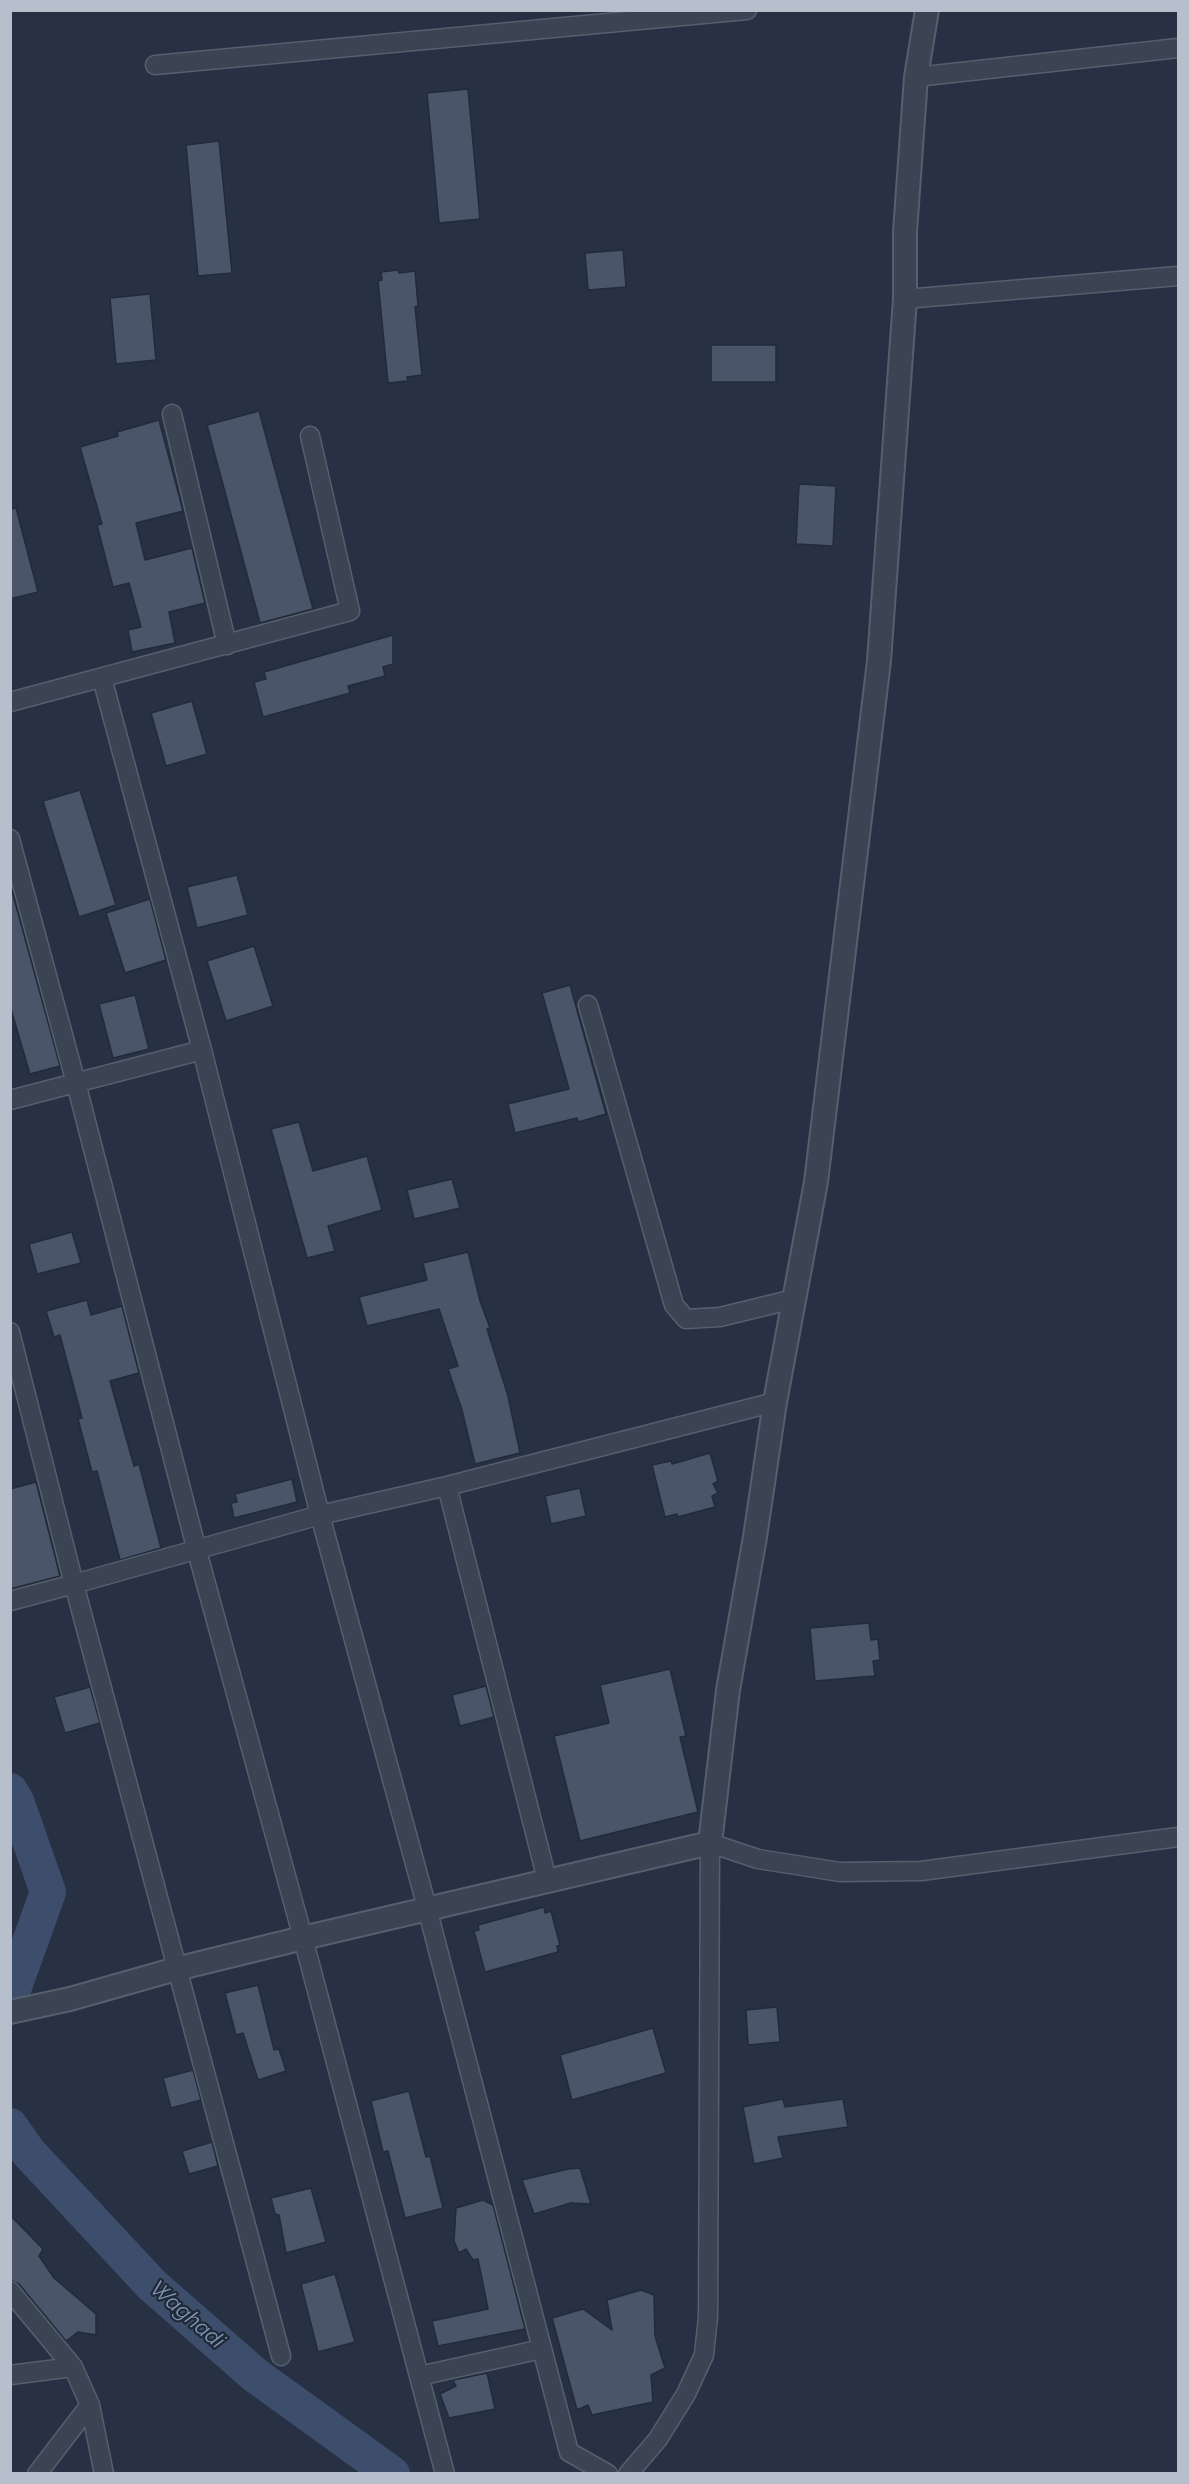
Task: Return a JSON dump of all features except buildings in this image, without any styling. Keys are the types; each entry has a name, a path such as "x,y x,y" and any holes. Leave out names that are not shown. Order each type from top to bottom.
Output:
{"street":[{"path":"154,65 747,10"},
{"path":"628,2474 658,2439 686,2394 704,2355 708,2316 710,1843 728,1690 755,1537 775,1402 816,1182 879,661 905,299 905,232 916,77 927,10"},
{"path":"916,77 1179,48"},
{"path":"905,299 1179,276"},
{"path":"172,414 226,645"},
{"path":"10,702 350,611 310,436"},
{"path":"102,678 202,1050 320,1515 569,2452 608,2474"},
{"path":"10,839 76,1083 197,1551 303,1938 445,2474"},
{"path":"588,1005 674,1305 686,1319 720,1317 794,1299"},
{"path":"10,1100 202,1050"},
{"path":"10,1332 74,1584 281,2356"},
{"path":"10,1601 197,1551 320,1515 447,1486 775,1402"},
{"path":"447,1486 547,1880"},
{"path":"10,2012 70,1999 176,1969 426,1908 710,1843 758,1859 840,1872 921,1871 1179,1837"},
{"path":"10,2291 73,2367 90,2404 104,2474"},
{"path":"418,2376 542,2349"},
{"path":"10,2375 73,2367"},
{"path":"37,2474 90,2404"}],"waterway":[{"name":"Waghadi","path":"10,1791 16,1801 48,1892 10,1998"},
{"name":"Waghadi","path":"10,2126 29,2153 152,2285 255,2375 392,2474"}]}
